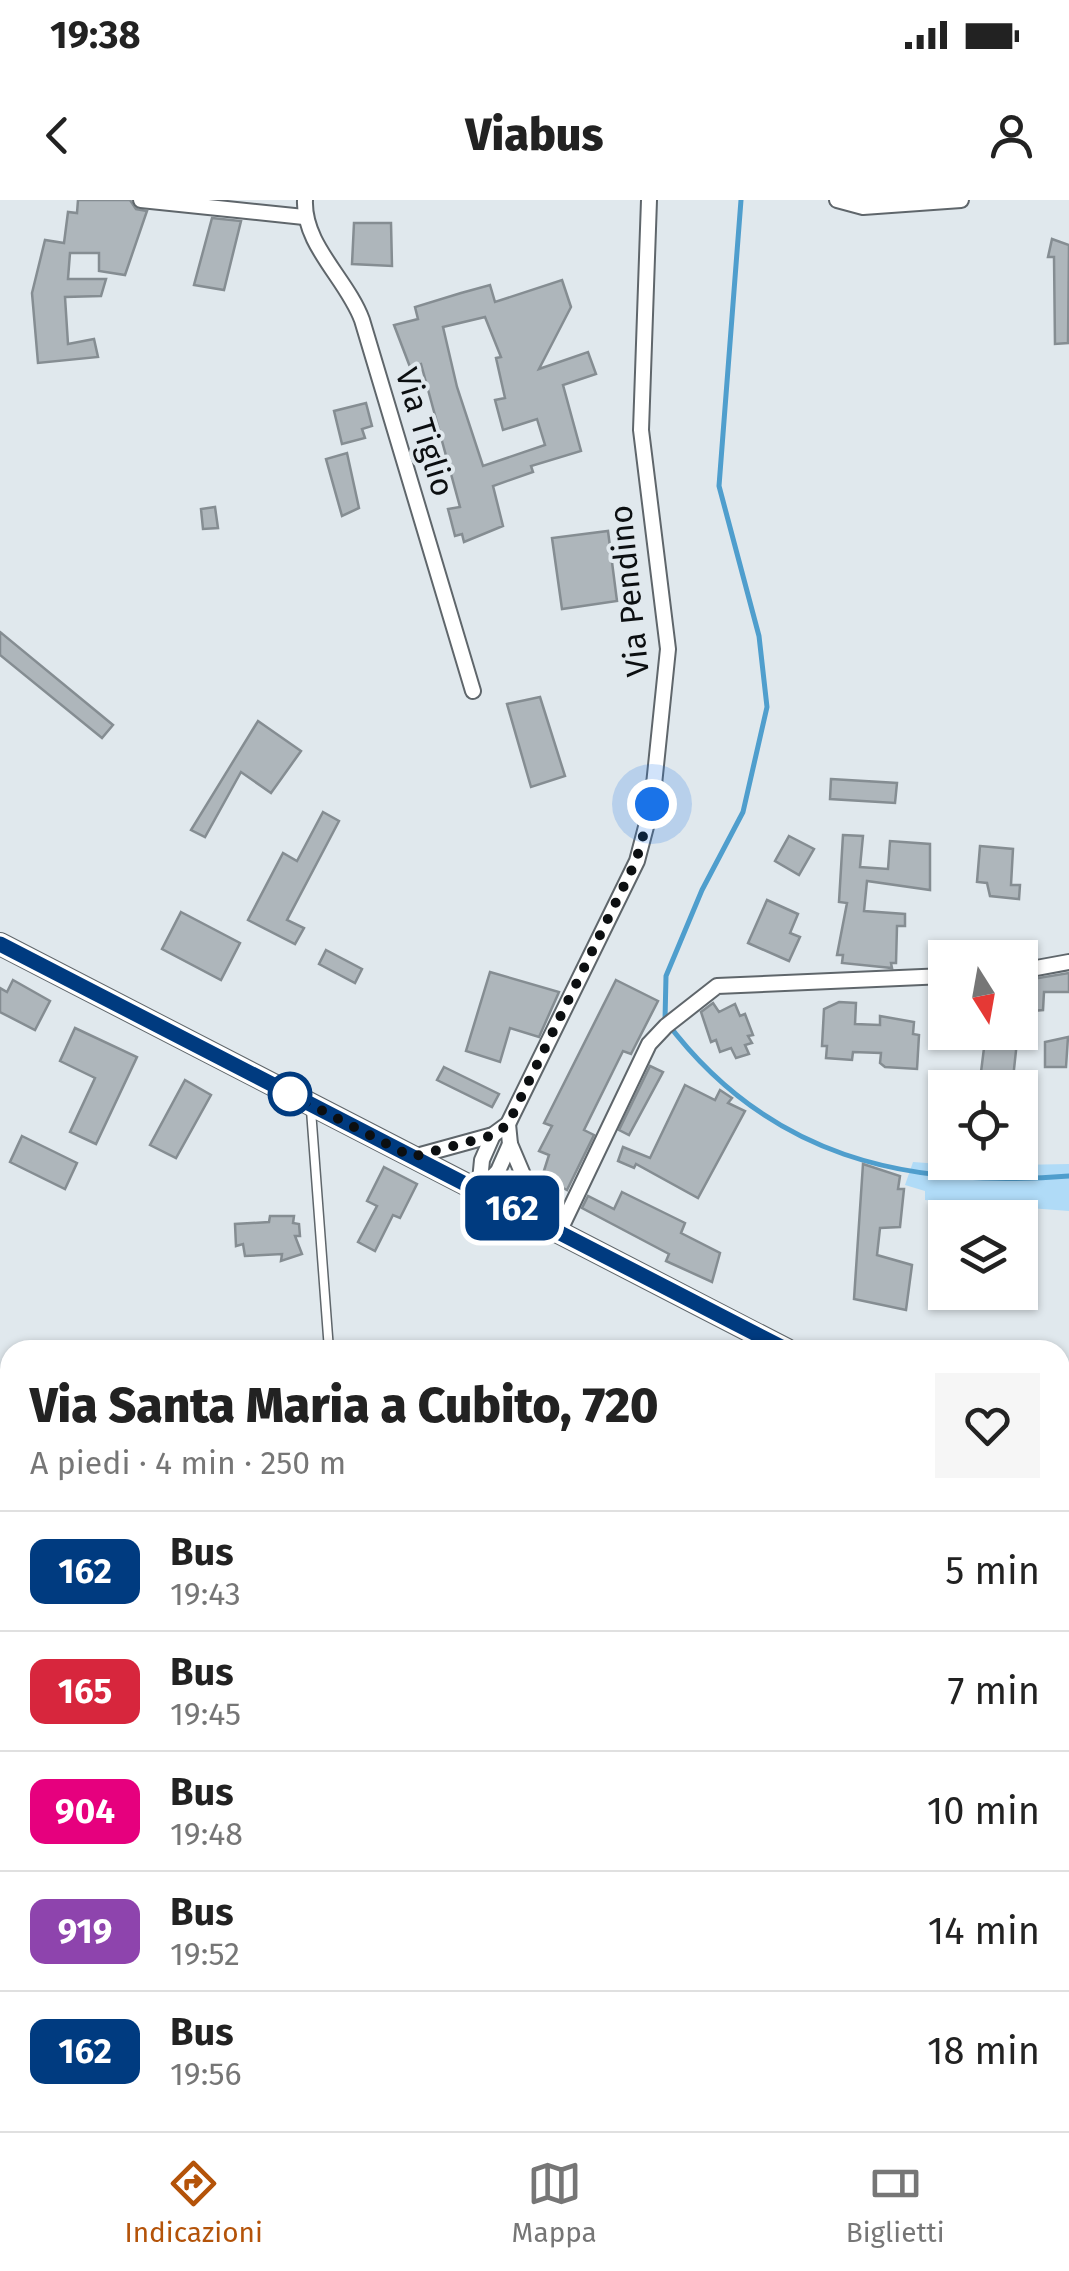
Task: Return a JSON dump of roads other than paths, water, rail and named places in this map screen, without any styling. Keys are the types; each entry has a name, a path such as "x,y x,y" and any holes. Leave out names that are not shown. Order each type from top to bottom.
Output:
{"main road":[{"path":"0,944 769,1340"}],"street":[{"path":"140,200 304,217 305,200"},
{"name":"Via Pendino","path":"412,1157 494,1135 508,1124 636,861 652,804 668,649 641,430 649,200"},
{"path":"838,200 863,207 961,200"},
{"name":"Via Tiglio","path":"304,217 362,320 474,691"},
{"path":"1038,968 1069,962"},
{"path":"552,1228 649,1044 670,1022 718,986 928,977"},
{"path":"508,1124 510,1144 552,1228"},
{"path":"479,1191 482,1160 494,1135"},
{"path":"479,1191 498,1171 510,1144"}],"lane":[{"path":"311,1105 328,1340"}],"waterway":[{"path":"741,200 719,486 759,636 767,707 743,812 702,890 666,976 665,1020 705,1067 748,1104 795,1133 844,1154 896,1168 951,1176 1069,1176"}]}
